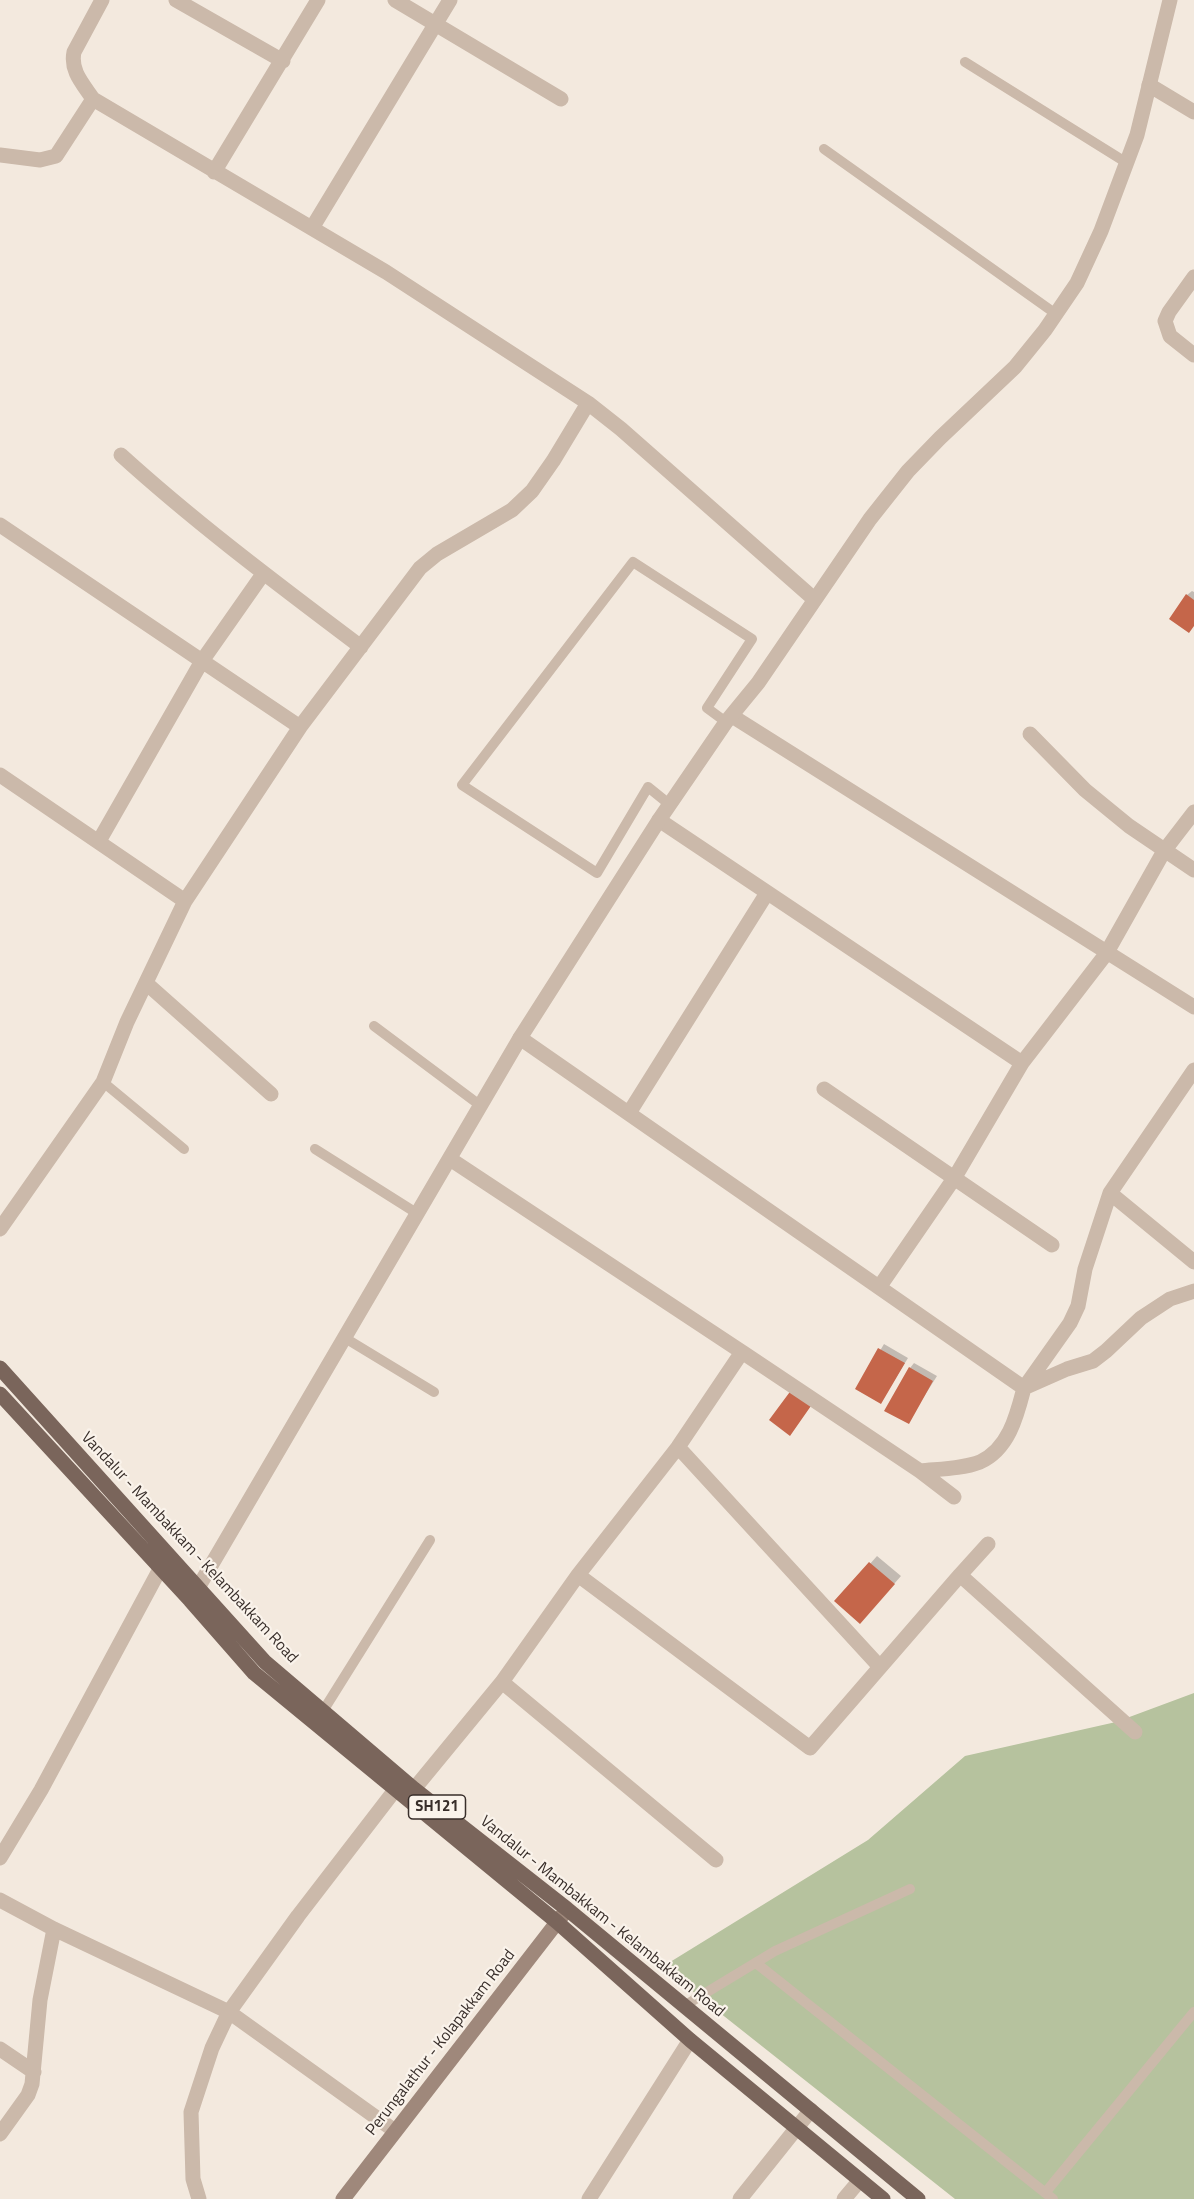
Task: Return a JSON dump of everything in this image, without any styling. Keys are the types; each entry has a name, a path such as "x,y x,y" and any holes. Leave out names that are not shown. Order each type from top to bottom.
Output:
{"main road":[{"name":"Vandalur - Mambakkam - Kelambakkam Road","path":"0,1368 265,1662 414,1789 567,1909 918,2199"},
{"name":"Vandalur - Mambakkam - Kelambakkam Road","path":"0,1394 190,1600 254,1673 557,1922 690,2040 884,2199"},
{"name":"Perungalathur - Kolapakkam Road","path":"343,2199 567,1909"}],"street":[{"path":"102,0 74,52 72,61 77,77 93,99 386,272 588,403 621,429 814,599"},
{"path":"176,0 283,61"},
{"path":"214,172 318,0"},
{"path":"395,0 561,99"},
{"path":"312,228 450,0"},
{"path":"190,1600 520,1038 669,804 729,719 758,683 870,519 908,471 1015,368 1077,283 1096,242 1137,135 1170,0"},
{"path":"1149,85 1194,112"},
{"path":"0,155 40,160 56,156 93,99"},
{"path":"1194,277 1168,312 1165,321 1170,336 1194,355"},
{"path":"0,1229 103,1082 146,983 185,902 300,727 420,568 437,554 512,510 532,491 588,403"},
{"path":"121,455 161,491 264,574 361,647"},
{"path":"0,525 300,727"},
{"path":"99,841 202,661 264,574"},
{"path":"729,719 1194,1007"},
{"path":"1030,734 1084,790 1164,851 1194,870"},
{"path":"0,775 185,902"},
{"path":"880,1286 955,1177 1022,1063 1106,954 1164,851 1194,812"},
{"path":"659,820 1022,1063"},
{"path":"629,1113 767,893"},
{"path":"146,983 271,1094"},
{"path":"520,1038 1024,1388"},
{"path":"920,1471 969,1465 981,1461 995,1452 1010,1434 1024,1388 1070,1323 1078,1306 1086,1269 1110,1193 1194,1070"},
{"path":"824,1089 1052,1245"},
{"path":"450,1159 920,1471 954,1497"},
{"path":"1110,1193 1194,1262"},
{"path":"1024,1388 1067,1369 1093,1361 1141,1318 1170,1299 1194,1291"},
{"path":"414,1789 502,1682 578,1575 678,1447 742,1352"},
{"path":"678,1447 880,1667"},
{"path":"578,1575 810,1748 988,1544"},
{"path":"0,1858 41,1790 160,1569 171,1556"},
{"path":"960,1575 1135,1732"},
{"path":"502,1682 717,1860"},
{"path":"199,2199 193,2180 191,2112 212,2048 229,2012 298,1916 394,1790"},
{"path":"0,1900 54,1929 229,2012 395,2132"},
{"path":"0,2134 28,2095 34,2072 39,2000 54,1929"},
{"path":"589,2199 690,2040"},
{"path":"0,2049 34,2072"},
{"path":"740,2199 811,2110"},
{"path":"844,2199 860,2180"}],"lane":[{"path":"964,62 1127,162"},
{"path":"824,149 1056,314"},
{"path":"669,804 648,787 597,873 462,785 633,562 752,639 707,708 729,719"},
{"path":"374,1026 481,1106"},
{"path":"103,1082 184,1149"},
{"path":"315,1149 418,1214"},
{"path":"345,1338 434,1392"},
{"path":"322,1711 430,1540"},
{"path":"684,2006 775,1952 910,1889"},
{"path":"756,1963 1049,2196 1194,2012"}],"green space":[{"path":"1194,1693 1194,2199 955,2199 662,1967 868,1840 965,1756 1116,1722"}],"building":[{"path":"1186,594 1194,600 1194,626 1189,633 1169,619"},
{"path":"878,1348 905,1363 881,1404 855,1389"},
{"path":"909,1367 933,1381 909,1424 884,1411"},
{"path":"792,1389 813,1403 790,1436 769,1420"},
{"path":"869,1562 895,1584 860,1624 834,1601"}]}
